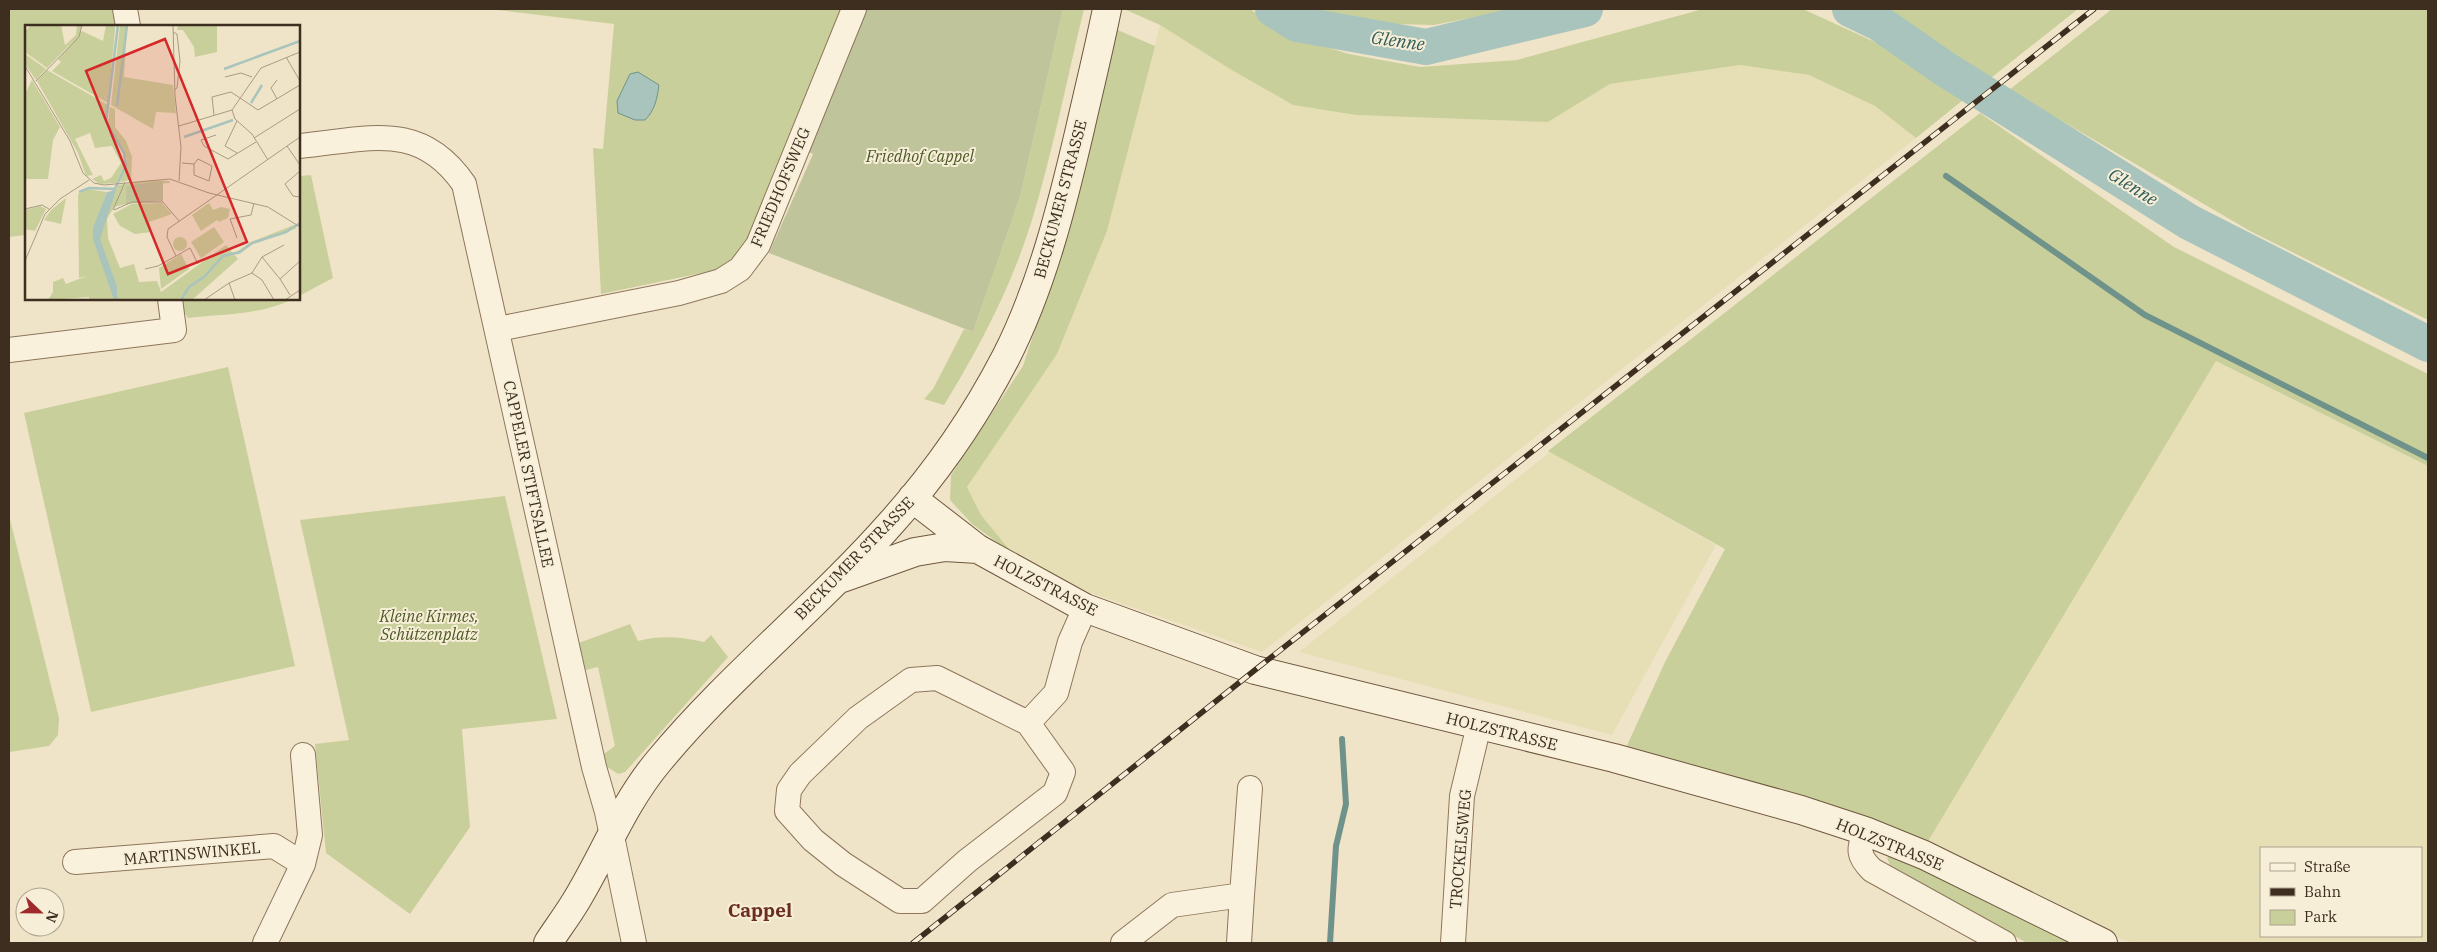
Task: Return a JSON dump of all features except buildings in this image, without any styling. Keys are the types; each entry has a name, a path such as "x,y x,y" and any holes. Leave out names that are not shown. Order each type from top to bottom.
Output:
{"main road":[{"name":"BECKUMER STRASSE","path":"548,943 576,901 631,800 669,750 730,684 836,580 912,498 975,410 1006,358 1026,314 1065,190 1107,9"},
{"name":"HOLZSTRASSE","path":"912,498 978,549 1085,608 1255,670 1623,761 1802,810 1865,831 1924,855 2103,943"},
{"path":"836,580 915,552 945,547 978,549"}],"street":[{"path":"125,9 128,25"},
{"name":"FRIEDHOFSWEG","path":"498,329 679,293 721,281 740,269 758,245 854,9"},
{"name":"CAPPELER STIFTSALLEE","path":"300,146 382,138 411,140 438,154 451,165 464,184 498,329 592,758 608,812 634,943"},
{"path":"9,350 174,330 170,300"},
{"path":"1028,723 1056,693 1070,642 1085,608"},
{"path":"937,678 1028,723 1064,772 1055,792 922,900 900,901 843,864 813,840 787,811 788,790 800,774 858,718 911,680 937,678"},
{"name":"TROCKELSWEG","path":"1453,943 1462,796 1479,725"},
{"path":"265,943 269,931 303,864 310,835 303,755"},
{"path":"1239,943 1250,788"},
{"path":"1865,831 1860,848 1861,854 1862,859 1872,870 2004,943"},
{"name":"MARTINSWINKEL","path":"75,862 274,846 303,864"},
{"path":"1123,943 1172,905 1242,896"}],"shaded area":[{"path":"1160,25 1230,69 1293,105 1356,115 1548,122 1610,84 1740,65 1809,75 1875,106 1916,138 1262,652 1091,593 1013,554 981,515 967,487 1057,354 1107,231"},
{"path":"2216,361 2428,466 2428,943 2133,943 2107,934 1927,843"},
{"path":"1550,452 1716,545 1612,735 1299,652"}],"green space":[{"path":"9,9 116,9 119,25 25,25 25,235 9,237"},
{"path":"490,9 843,9 750,237 739,252 727,264 716,270 601,294 593,148 603,149 614,24"},
{"name":"Friedhof Cappel","path":"865,9 1063,9 1020,197 973,332 769,253 813,154 807,151"},
{"path":"1063,9 1084,9 1047,168 1024,244 994,315 944,405 924,399 933,389 964,329 973,332 1020,197"},
{"path":"1124,9 1250,9 1290,36 1349,54 1420,67 1517,60 1703,9 1805,10 1888,48 1963,100 1916,138 1875,106 1809,75 1740,65 1610,84 1548,122 1356,115 1293,105 1230,69 1160,25"},
{"path":"1301,9 1516,9 1434,25 1355,23"},
{"path":"1884,9 2078,9 1987,81"},
{"path":"2112,9 2428,9 2428,320 2250,231 2009,90"},
{"path":"1113,28 1155,46 1107,231 1057,354 967,487 981,515 1013,554 972,524 950,500 951,475 1023,366 1073,215"},
{"path":"1980,113 2174,247 2428,374 2428,466 2216,361 1927,843 1625,750 1665,662 1725,549 1548,451"},
{"path":"311,175 333,278 300,295 300,176"},
{"path":"181,300 291,300 255,311 188,318 183,310"},
{"path":"228,367 295,666 91,712 24,413"},
{"name":"Kleine Kirmes, Schützenplatz","path":"505,496 557,719 462,729 470,827 410,914 326,853 315,744 349,740 300,520"},
{"path":"9,515 59,718 58,735 49,746 9,752"},
{"path":"630,624 638,641 671,637 704,642 711,635 728,657 625,772 618,774 603,764 601,756 615,746 598,667 582,671 576,644"},
{"path":"1893,854 1919,865 2071,943 2027,943 1890,865 1887,858"}],"water":[{"path":"638,72 659,85 655,104 645,120 635,120 618,113 617,101 630,74"}],"waterway":[{"name":"Glenne","path":"1273,9 1297,24 1426,47 1585,9"},
{"name":"Glenne","path":"1850,9 1879,23 1945,69 2189,222 2428,344"},
{"path":"1946,176 2145,315 2428,458"},
{"path":"1330,943 1336,846 1346,804 1342,739"}],"railway":[{"path":"913,943 1255,670 2094,9"}],"district":[{"name":"Cappel","path":"760,910"}]}
